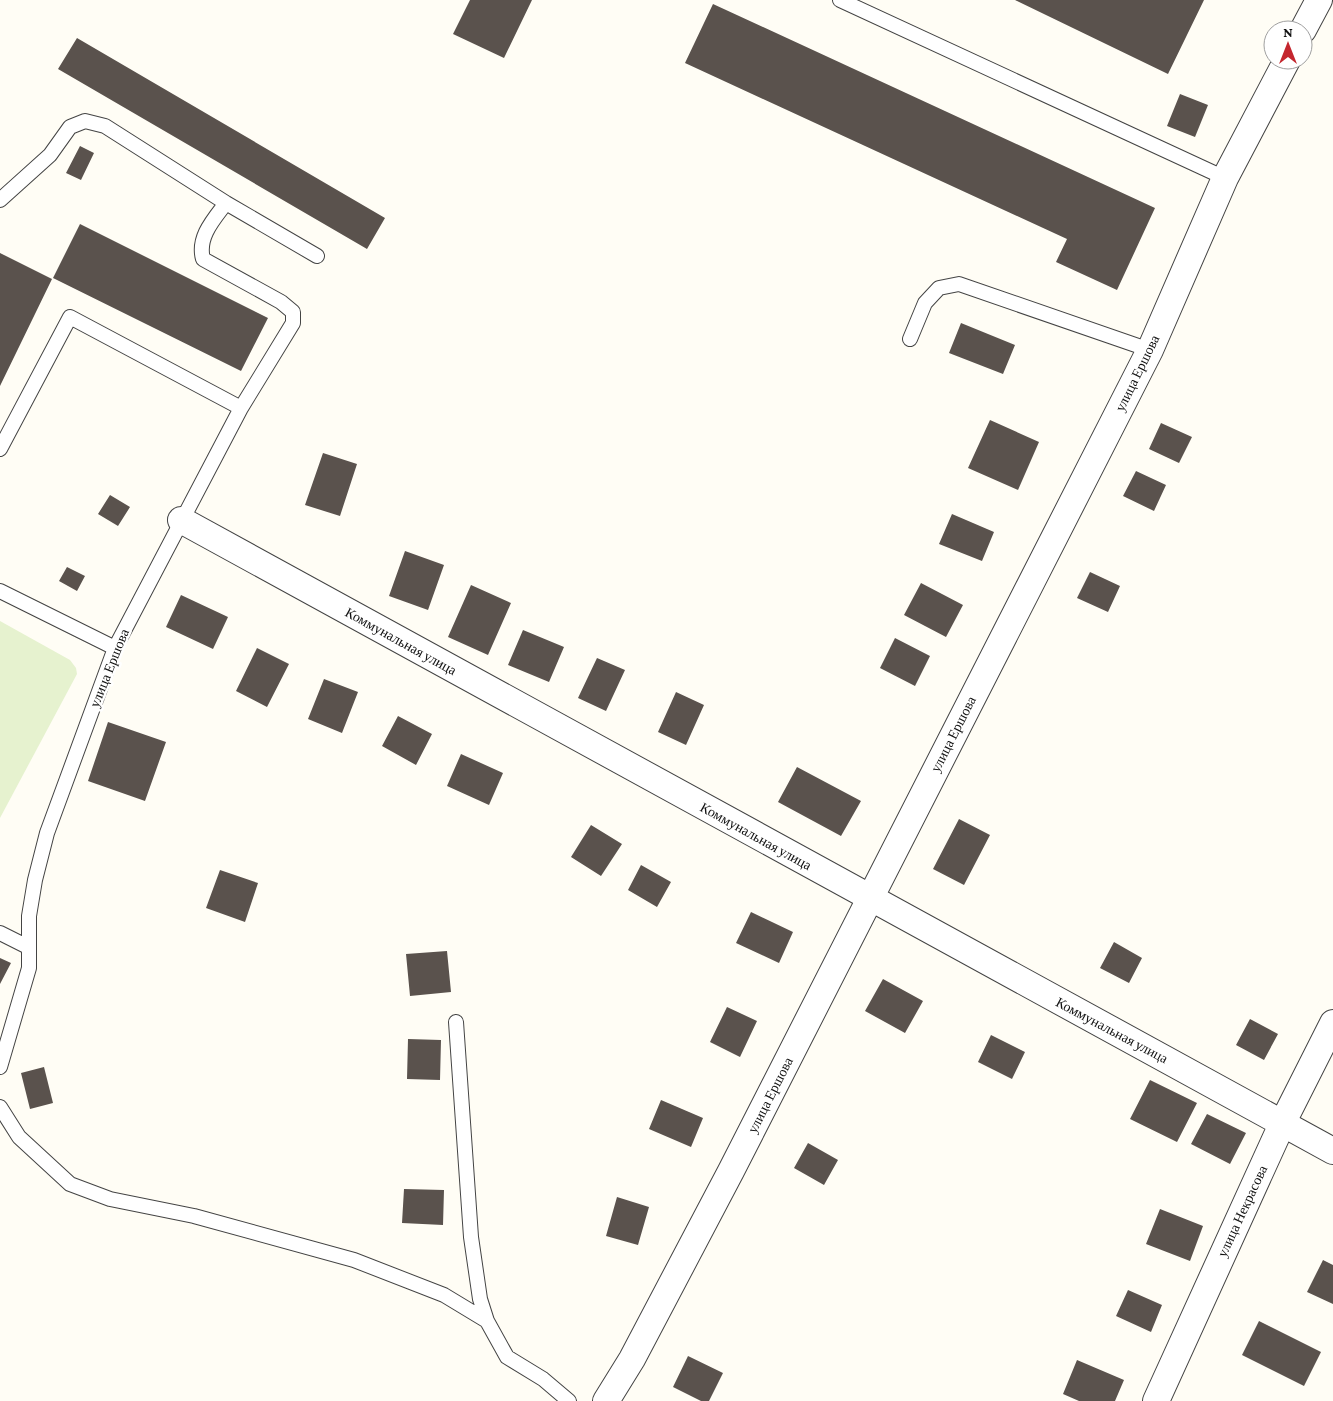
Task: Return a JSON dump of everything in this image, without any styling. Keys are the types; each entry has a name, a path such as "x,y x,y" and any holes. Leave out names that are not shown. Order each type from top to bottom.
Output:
{"street":[{"path":"1308,20 1319,0"},
{"name":"улица Ершова","path":"606,1401 632,1359 727,1179 1150,350 1225,178 1282,70"},
{"name":"Коммунальная улица","path":"180,520 1333,1151"},
{"name":"улица Некрасова","path":"1156,1401 1283,1122 1333,1023"}],"lane":[{"path":"840,0 1225,178"},
{"path":"0,200 50,156 70,127 85,121 105,126 226,203 317,256"},
{"name":"улица Ершова","path":"0,1068 29,968 30,916 35,880 46,834 115,648 240,408 288,335 293,323 293,312 281,302 203,258 200,250 209,225 226,203"},
{"path":"910,339 925,304 939,288 959,284 1150,350"},
{"path":"0,449 70,317 240,408"},
{"path":"0,591 115,648"},
{"path":"0,933 28,947"},
{"path":"456,1022 471,1238 480,1299 487,1321 508,1357 543,1379 569,1401"},
{"path":"0,1107 19,1137 70,1184 110,1199 194,1216 354,1260 444,1295 487,1321"}],"green space":[{"path":"0,621 70,660 76,668 77,674 0,818"}],"building":[{"path":"470,0 532,0 504,58 453,34"},
{"path":"1015,0 1204,0 1168,74"},
{"path":"713,4 1155,208 1117,290 1056,262 1067,239 685,63"},
{"path":"77,38 385,218 367,249 58,69"},
{"path":"1180,94 1208,105 1195,137 1167,126"},
{"path":"80,146 94,153 81,180 66,173"},
{"path":"80,224 268,318 241,371 53,278"},
{"path":"0,253 52,279 0,386"},
{"path":"961,323 1015,345 1003,374 949,353"},
{"path":"990,420 1039,442 1018,490 968,468"},
{"path":"1161,423 1192,437 1179,463 1149,449"},
{"path":"323,453 357,464 340,516 305,505"},
{"path":"1136,471 1166,485 1154,511 1123,496"},
{"path":"110,495 130,507 118,526 98,514"},
{"path":"952,514 994,532 982,561 939,544"},
{"path":"405,551 444,565 428,610 389,596"},
{"path":"67,567 85,576 77,591 59,581"},
{"path":"1090,572 1120,586 1108,612 1077,598"},
{"path":"921,583 963,605 946,637 904,615"},
{"path":"471,585 511,603 488,655 448,637"},
{"path":"181,595 228,617 213,649 166,627"},
{"path":"523,630 564,647 549,682 508,665"},
{"path":"895,638 930,656 915,686 880,668"},
{"path":"257,648 289,664 267,707 236,691"},
{"path":"597,658 625,670 606,711 578,698"},
{"path":"324,679 358,692 342,733 308,719"},
{"path":"676,692 704,705 686,745 658,732"},
{"path":"398,716 432,734 416,765 382,746"},
{"path":"108,722 166,742 145,801 88,781"},
{"path":"461,754 503,773 489,805 447,786"},
{"path":"797,767 861,801 841,836 778,802"},
{"path":"959,819 990,835 964,885 933,869"},
{"path":"591,825 622,844 601,876 571,857"},
{"path":"641,865 671,882 657,907 628,890"},
{"path":"220,870 258,883 245,922 206,908"},
{"path":"751,912 793,932 779,963 736,943"},
{"path":"1114,942 1142,958 1129,983 1100,968"},
{"path":"447,951 451,992 410,996 406,954"},
{"path":"0,958 11,963 0,984"},
{"path":"883,979 923,1001 905,1033 865,1011"},
{"path":"727,1007 757,1021 740,1057 710,1042"},
{"path":"1250,1019 1278,1034 1264,1060 1236,1045"},
{"path":"991,1035 1025,1052 1012,1079 978,1062"},
{"path":"408,1039 441,1040 440,1080 407,1079"},
{"path":"44,1067 53,1103 30,1109 21,1073"},
{"path":"1150,1080 1197,1103 1177,1142 1130,1119"},
{"path":"661,1100 703,1118 691,1147 649,1129"},
{"path":"1207,1114 1246,1133 1230,1164 1191,1144"},
{"path":"808,1143 838,1160 824,1185 794,1168"},
{"path":"404,1189 444,1190 443,1225 402,1223"},
{"path":"617,1197 649,1207 638,1245 606,1236"},
{"path":"1160,1209 1203,1226 1190,1261 1146,1244"},
{"path":"1323,1260 1333,1265 1333,1304 1307,1292"},
{"path":"1128,1290 1162,1305 1151,1332 1116,1316"},
{"path":"1259,1321 1321,1352 1304,1386 1242,1355"},
{"path":"688,1356 723,1373 709,1401 701,1401 673,1387"},
{"path":"1077,1360 1124,1380 1115,1401 1079,1401 1063,1394"}]}
